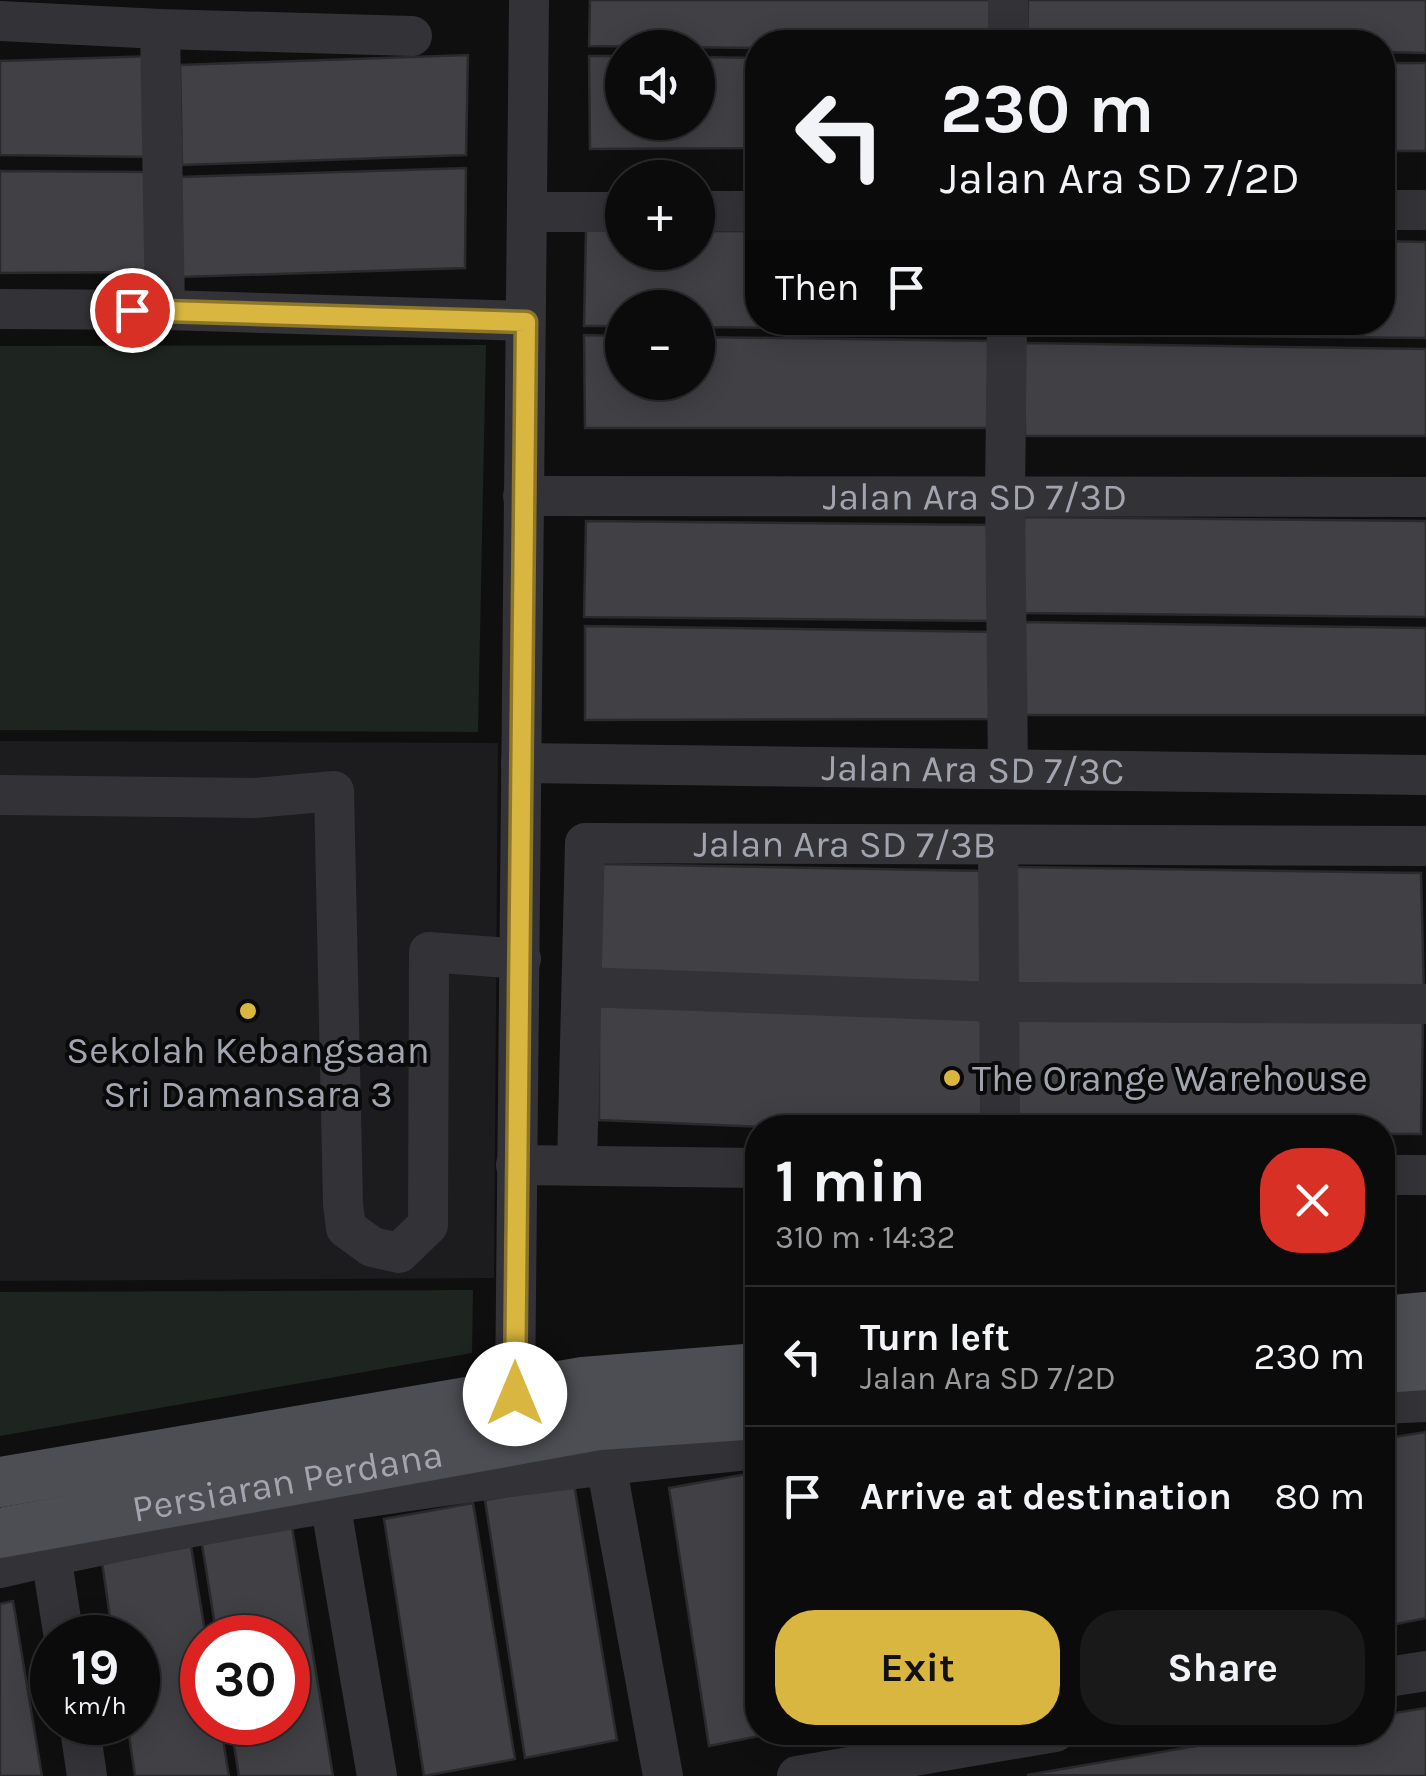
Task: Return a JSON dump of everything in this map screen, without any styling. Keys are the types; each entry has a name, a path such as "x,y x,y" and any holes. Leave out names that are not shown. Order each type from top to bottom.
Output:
{"main road":[{"path":"1395,1319 1426,1317"},
{"path":"1395,1367 1426,1365"},
{"name":"Persiaran Perdana","path":"0,1482 583,1382 745,1369"},
{"path":"318,1490 391,1438 483,1418 515,1394 556,1408 681,1396 745,1409"},
{"name":"Persiaran Perdana","path":"0,1534 318,1490 599,1425 745,1413"}],"street":[{"path":"515,1394 529,0"},
{"path":"1008,0 1008,30"},
{"path":"0,20 412,36"},
{"path":"160,29 164,310"},
{"path":"1395,210 1426,210"},
{"path":"715,212 745,211"},
{"path":"527,212 605,212"},
{"path":"0,309 164,310 526,322"},
{"path":"1006,335 1008,770"},
{"name":"Jalan Ara SD 7/3D","path":"524,496 1426,497"},
{"name":"Jalan Ara SD 7/3C","path":"520,763 1426,775"},
{"path":"0,795 254,798 334,791 342,1204 346,1228 372,1247 399,1253 428,1225 429,952 520,959"},
{"name":"Jalan Ara SD 7/3B","path":"577,1165 585,843 1426,846"},
{"path":"998,846 1000,1115"},
{"path":"582,987 999,1002 1426,1004"},
{"path":"516,1165 745,1168"},
{"path":"1395,1175 1426,1176"},
{"path":"1395,1403 1426,1402"},
{"path":"0,1568 318,1490 745,1450"},
{"path":"606,1464 663,1776"},
{"path":"318,1490 377,1776"},
{"path":"51,1556 60,1615"},
{"path":"1395,1676 1426,1671"},
{"path":"82,1745 88,1776"},
{"path":"797,1776 930,1745"},
{"path":"954,1745 1006,1759 1032,1745"}],"shaded area":[{"path":"486,345 478,732 0,730 0,346"},
{"name":"Sekolah Kebangsaan Sri Damansara 3","path":"0,741 498,743 494,1278 0,1281"},
{"path":"473,1290 472,1353 0,1436 0,1292"}],"building":[{"path":"590,0 999,0 998,30 745,30 745,48 715,47 715,30 605,30 605,46 589,46"},
{"path":"1028,0 1426,0 1426,53 1395,52 1395,30 1027,30"},
{"path":"468,55 466,155 182,165 180,65"},
{"path":"154,56 152,157 0,155 0,61"},
{"path":"589,56 605,56 605,140 715,140 715,57 745,58 745,148 590,149"},
{"path":"1395,63 1426,63 1426,151 1395,151"},
{"path":"466,168 465,268 181,277 179,177"},
{"path":"0,171 152,172 151,272 0,273"},
{"path":"586,229 605,230 605,270 715,270 715,231 745,231 745,327 715,327 715,290 605,290 605,326 584,326"},
{"path":"1395,241 1426,242 1426,338 1124,335 1395,335"},
{"path":"584,335 605,336 605,400 715,400 715,337 994,341 989,428 585,428"},
{"path":"1024,343 1426,349 1426,436 1025,436"},
{"path":"1024,517 1426,521 1426,617 1022,613"},
{"path":"586,521 994,525 994,621 584,617"},
{"path":"1023,622 1426,628 1426,715 1023,715"},
{"path":"585,626 995,632 989,719 585,720"},
{"path":"603,864 987,871 995,996 596,974"},
{"path":"1009,867 1421,873 1424,995 1013,987"},
{"path":"599,1000 989,1013 992,1115 745,1115 745,1126 599,1120"},
{"path":"1003,1008 1423,1020 1421,1134 1395,1134 1395,1115 1011,1115"},
{"path":"1426,1432 1426,1618 1395,1624 1395,1437"},
{"path":"745,1474 745,1739 709,1746 669,1488"},
{"path":"574,1484 617,1740 525,1758 485,1500"},
{"path":"473,1503 515,1759 424,1776 384,1519"},
{"path":"292,1527 306,1615 213,1615 202,1544"},
{"path":"191,1546 202,1615 180,1615 180,1745 224,1745 229,1776 135,1776 130,1745 160,1745 160,1615 110,1615 102,1562"},
{"path":"13,1601 30,1704 30,1745 37,1745 42,1776 0,1776 0,1604"},
{"path":"310,1636 333,1776 239,1776 234,1745 310,1745"},
{"path":"1426,1708 1426,1776 1027,1775 1202,1745 1395,1745 1395,1713"}],"place":[{"name":"Sekolah Kebangsaan Sri Damansara 3","path":"248,1011"},
{"name":"The Orange Warehouse","path":"952,1078"}],"route":[{"path":"132,310 526,322 515,1394"}]}
